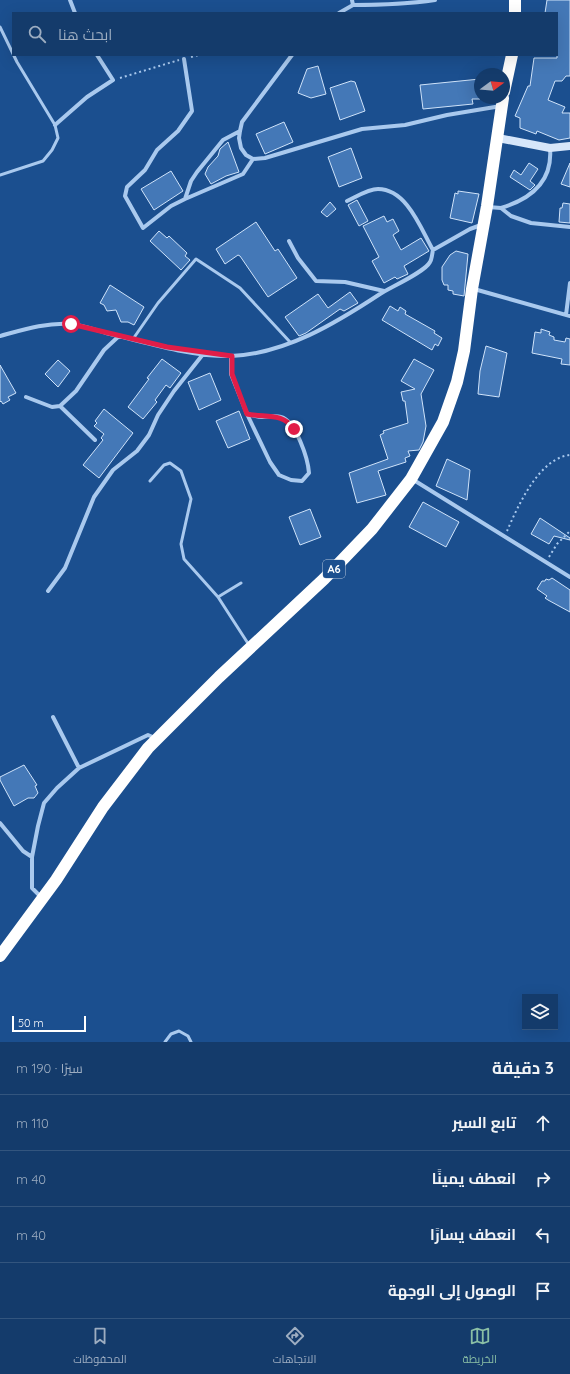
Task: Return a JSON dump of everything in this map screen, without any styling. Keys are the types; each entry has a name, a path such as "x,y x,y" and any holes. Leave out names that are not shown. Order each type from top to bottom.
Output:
{"highway":[{"path":"515,0 515,12"},
{"path":"509,68 512,56"},
{"name":"A6","path":"0,956 42,899 102,806 157,738 250,647 324,580 387,510 411,479 440,428 450,403 464,351 472,289 484,225 498,138 502,104"}],"street":[{"path":"70,0 75,12"},
{"path":"352,0 354,5"},
{"path":"342,12 354,5 390,5 435,0"},
{"path":"55,125 87,97 113,80 98,56"},
{"path":"291,56 242,122 239,138 241,148 246,155 253,159 265,158 362,130 405,124 493,104"},
{"path":"184,59 192,111 178,131 157,150 145,170 127,187 125,196 143,228 171,206 243,174 253,159"},
{"path":"185,199 191,181 197,172 223,140 240,131"},
{"path":"498,138 550,148 570,146"},
{"path":"487,206 501,208 519,202 533,193 544,178 551,161 550,148"},
{"path":"0,336 25,329 49,325 71,324 133,339 204,353 232,356 267,350 309,335 354,312 384,291 417,273 430,262 433,250 410,208 398,195 378,189 347,201"},
{"path":"501,208 511,216 531,223 570,227"},
{"path":"433,250 470,229 484,225"},
{"path":"289,241 298,258 316,281 345,282 384,291"},
{"path":"472,289 568,316 570,283"},
{"path":"26,397 52,406 60,406 76,391 104,350 119,336"},
{"path":"48,591 65,568 94,497 113,470 137,451 149,434 158,415 174,391 204,353"},
{"path":"232,356 232,374 247,414 270,462 279,476 291,480 302,481 309,473 308,464 294,429 288,422 280,417 262,417 247,414"},
{"path":"60,406 95,440"},
{"path":"411,479 570,577"},
{"path":"53,717 79,768"},
{"path":"42,899 32,888 32,857 44,804 79,768 148,735 157,738"},
{"path":"0,823 23,851 32,857"}],"lane":[{"path":"0,27 12,53"},
{"path":"0,175 43,161 52,150 58,138 55,125 13,56"},
{"path":"133,339 158,303 196,259 240,288 290,342"},
{"path":"150,481 164,465 170,463 181,471 191,498 181,544 182,552 189,567 218,597 250,647"},
{"path":"218,597 241,583"},
{"path":"165,1042 171,1034 179,1031 188,1036 190,1042"}],"path":[{"path":"113,80 195,56"},
{"path":"505,536 519,503 541,474 550,463 564,456 570,455"},
{"path":"546,562 557,544 570,531"}],"building":[{"path":"547,0 570,0 570,76 566,76 562,81 555,81 548,100 565,107 562,113 570,113 570,138 559,140 537,131 536,134 520,128 520,118 515,116 528,86 530,86 534,58 557,58 558,56 558,12 545,12"},
{"path":"318,66 326,94 311,98 298,93 307,69"},
{"path":"474,80 474,99 472,99 473,104 423,109 420,85"},
{"path":"351,81 355,82 365,111 340,120 330,88"},
{"path":"284,122 293,142 265,154 256,134"},
{"path":"228,142 239,172 226,176 211,184 205,174 208,167 218,156 220,149"},
{"path":"351,148 362,178 339,187 328,157"},
{"path":"529,163 538,169 530,181 535,185 530,190 510,177 514,170 521,175"},
{"path":"570,163 570,187 561,184"},
{"path":"171,171 183,191 154,210 141,189"},
{"path":"458,191 479,194 472,223 450,218 455,193 458,194"},
{"path":"357,200 368,221 359,226 348,205"},
{"path":"330,202 336,209 327,217 321,212"},
{"path":"563,203 570,204 570,223 559,222 560,208 562,208"},
{"path":"384,216 387,222 393,219 399,231 393,235 401,250 421,238 429,251 404,266 408,274 397,279 395,277 384,283 372,261 379,257 363,226"},
{"path":"256,222 275,251 278,249 297,278 268,297 240,256 238,255 225,264 216,249"},
{"path":"159,231 167,238 169,236 187,253 185,256 190,260 181,270 150,241"},
{"path":"456,251 468,254 464,296 453,294 453,291 448,290 448,285 444,285 442,280 442,267 450,255"},
{"path":"110,285 144,307 134,325 128,322 121,322 116,310 107,311 104,305 100,303"},
{"path":"350,292 358,303 344,311 340,309 306,333 299,336 285,317 318,294 328,308"},
{"path":"390,306 398,311 400,307 406,311 405,314 435,331 434,333 442,338 438,346 435,344 432,350 382,320"},
{"path":"541,329 550,332 549,335 554,337 554,340 565,342 566,338 570,339 570,365 561,364 562,359 532,353 535,332 541,333"},
{"path":"486,346 507,353 499,397 478,394 480,371"},
{"path":"162,359 181,373 170,388 166,385 155,400 157,402 143,419 128,407 149,379 147,378"},
{"path":"414,359 434,370 421,394 426,426 423,442 419,450 408,451 410,456 405,458 406,462 378,471 386,495 357,503 349,473 388,459 380,435 384,433 383,431 408,423 405,401 403,401 401,392 415,389 401,381"},
{"path":"58,360 70,371 58,387 45,374"},
{"path":"0,365 16,393 8,397 10,400 3,404 1,401 0,402"},
{"path":"210,373 221,400 199,410 188,382"},
{"path":"104,409 133,433 99,478 83,465 103,440 101,438 104,434 94,426 97,423 95,421"},
{"path":"239,411 250,439 228,448 216,421"},
{"path":"447,459 470,470 467,500 436,486"},
{"path":"423,502 459,522 446,547 409,527"},
{"path":"310,509 321,537 300,545 289,517"},
{"path":"540,518 570,538 570,540 554,536 549,544 531,534"},
{"path":"552,578 570,590 570,612 545,598 547,596 537,589 542,581"},
{"path":"24,765 37,785 35,786 38,793 34,798 28,798 14,806 0,780 0,777"}],"route":[{"path":"71,324 192,352 219,356 232,356 232,374 247,414 262,417 280,417 288,422 294,429"}]}
